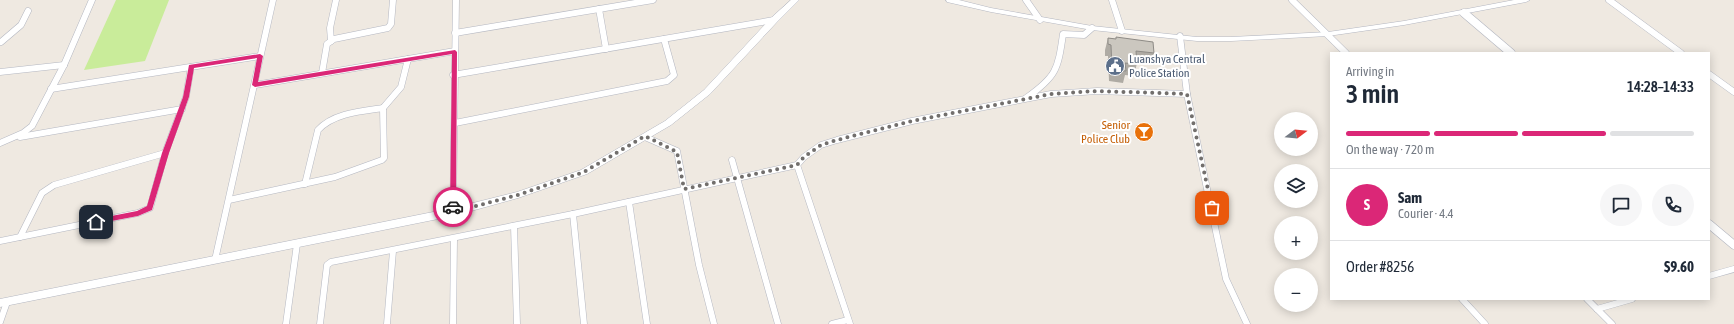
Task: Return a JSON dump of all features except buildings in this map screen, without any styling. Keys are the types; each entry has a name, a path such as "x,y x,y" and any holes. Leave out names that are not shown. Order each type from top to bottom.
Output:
{"main road":[{"path":"4,303 453,212 518,195 584,172 668,123 706,92 795,0"},
{"path":"950,0 1040,20 1122,32 1180,36 1197,39 1231,39 1328,34 1464,13 1526,0"}],"street":[{"path":"14,138 32,126 64,65 92,0"},
{"path":"215,260 273,0"},
{"path":"322,73 326,48 331,41 330,28 336,0"},
{"path":"331,41 388,28 391,24 393,0"},
{"path":"453,212 455,123 453,75 456,0"},
{"path":"455,33 599,8 622,2 653,0"},
{"path":"1026,0 1040,20"},
{"path":"1112,0 1122,32"},
{"path":"1292,0 1345,52"},
{"path":"1609,0 1680,52"},
{"path":"599,8 606,49"},
{"path":"0,43 21,24 28,11"},
{"path":"1464,13 1510,52"},
{"path":"453,75 774,20"},
{"path":"1024,99 1047,84 1056,74 1060,60 1063,34 1084,35 1092,28"},
{"path":"1180,36 1187,94 1226,279 1235,302 1247,324"},
{"path":"455,123 667,81 674,75 664,39"},
{"path":"255,85 455,52"},
{"path":"51,89 260,56"},
{"path":"305,184 320,125 341,116 382,108 401,87 408,59"},
{"path":"0,72 64,65"},
{"path":"0,242 146,211 151,205 165,153 186,97 191,67"},
{"path":"1710,75 1734,92"},
{"path":"320,324 327,265 331,262 454,239 797,165 804,157 821,145 837,140 912,121 1024,99 1051,94 1082,91 1187,94"},
{"path":"229,200 345,174 382,160 384,158 382,108"},
{"path":"1,142 14,138 182,109"},
{"path":"645,136 677,152 699,266 714,324"},
{"path":"20,237 42,193 47,188 165,153"},
{"path":"732,160 778,324"},
{"path":"797,165 849,322 832,324"},
{"path":"629,202 647,324"},
{"path":"573,214 584,324"},
{"path":"1710,225 1734,245"},
{"path":"514,226 517,324"},
{"path":"452,324 454,239"},
{"path":"286,324 297,244"},
{"path":"387,324 393,251"},
{"path":"1710,276 1734,269"},
{"path":"1463,300 1485,324"},
{"path":"1588,300 1612,324"},
{"path":"1598,309 1629,300"},
{"path":"0,322 4,303"}],"green space":[{"path":"116,0 169,0 145,61 84,70"}],"way so far":[{"path":"453,207 453,212 490,204 584,172 645,136 677,152 684,189 797,165 804,157 821,145 912,121 1051,94 1097,91 1187,94 1212,208"}],"place":[{"name":"Luanshya Central Police Station","path":"1115,66"},
{"name":"Senior Police Club","path":"1144,132"}],"route":[{"path":"96,222 146,211 150,208 165,153 186,97 191,67 260,56 255,85 455,52 453,75 455,123 453,207"}]}
